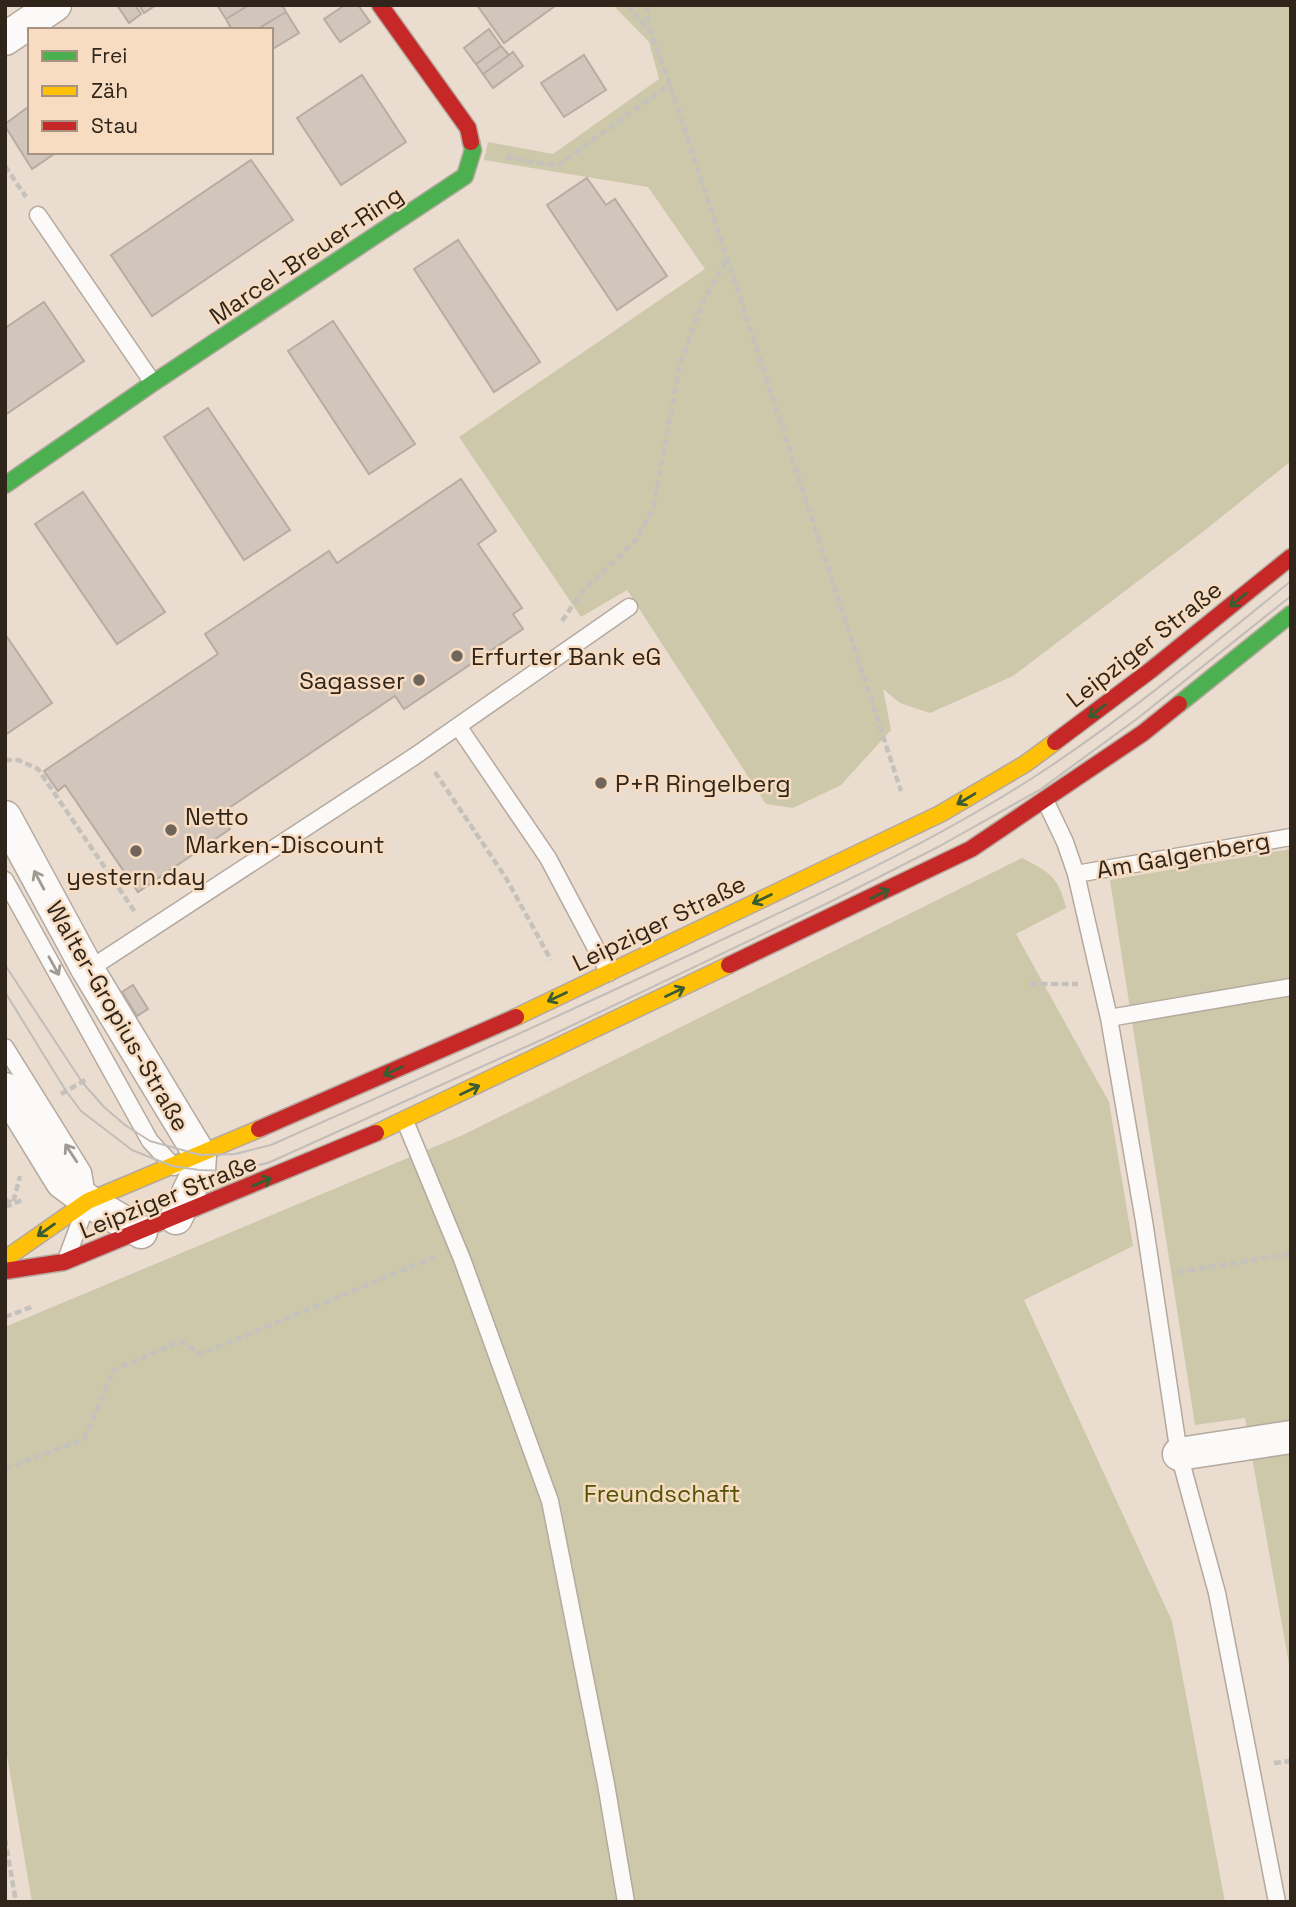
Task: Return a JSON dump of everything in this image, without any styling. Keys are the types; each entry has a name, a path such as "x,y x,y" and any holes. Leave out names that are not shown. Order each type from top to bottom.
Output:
{"main road":[{"name":"Marcel-Breuer-Ring","path":"5,485 153,383 465,176 473,150 468,128 380,5"},
{"name":"Leipziger Straße","path":"5,1271 64,1262 176,1218 405,1121 971,849 1152,670 1291,557"},
{"name":"Leipziger Straße","path":"5,1259 88,1200 189,1167 501,1024 940,814 1036,783 1143,733 1291,614"}],"street":[{"path":"5,39 55,5"},
{"name":"Walter-Gropius-Straße","path":"5,817 88,970 189,1167"},
{"path":"5,1089 62,1182 141,1232"},
{"path":"176,1218 189,1167"},
{"path":"1179,1454 1291,1437"}],"lane":[{"path":"38,215 153,383"},
{"path":"88,970 421,751 629,607"},
{"path":"458,726 548,858 609,973"},
{"path":"1036,783 1065,842 1076,874 1102,985 1153,1276 1179,1454 1217,1593 1277,1902"},
{"name":"Am Galgenberg","path":"1076,874 1291,837"},
{"path":"5,880 150,1141 234,1194"},
{"path":"1109,1018 1291,987"},
{"path":"5,1047 83,1172 88,1200 64,1262"},
{"path":"405,1121 457,1248 550,1501 606,1784 626,1902"}],"path":[{"path":"627,5 650,31"},
{"path":"647,5 650,31 670,84 904,798"},
{"path":"540,164 557,166 670,84"},
{"path":"5,166 38,215"},
{"path":"559,625 581,593 636,540 653,509 680,368 702,303 727,258"},
{"path":"421,751 506,878 551,960"},
{"path":"5,760 18,760 38,769 147,930"},
{"path":"1030,984 1102,985"},
{"path":"41,1106 109,1066"},
{"path":"5,1200 13,1203"},
{"path":"5,1469 83,1439 114,1370 181,1340 201,1354 457,1248"},
{"path":"1153,1276 1291,1254"},
{"path":"5,1839 16,1902"}],"green space":[{"path":"613,5 1291,5 1291,461 1204,531 1013,676 930,713 900,703 883,689 891,730 841,785 793,808 766,804 627,590 581,617 459,437 705,269 648,187 484,160 488,142 553,154 659,79 649,42"},
{"path":"1291,849 1291,1675 1245,1418 1195,1425 1110,880"},
{"name":"Freundschaft","path":"1022,858 1052,877 1066,908 1016,934 1109,1102 1133,1246 1024,1300 1172,1621 1225,1902 32,1902 5,1744 5,1327 465,1134"}],"building":[{"path":"117,5 135,5 141,14 129,23"},
{"path":"139,5 156,5 144,13"},
{"path":"217,5 249,5 226,19"},
{"path":"249,5 282,5 286,12 259,28 231,28 226,19"},
{"path":"345,5 358,5 370,22 340,42 324,19"},
{"path":"477,5 555,5 555,6 504,43"},
{"path":"286,12 299,33 273,49 273,28 259,28"},
{"path":"489,29 501,46 476,64 464,48"},
{"path":"501,46 509,55 483,74 476,64"},
{"path":"513,52 523,66 493,88 483,74"},
{"path":"584,55 606,90 564,117 541,83"},
{"path":"362,75 406,142 341,185 297,118"},
{"path":"27,108 28,154 54,154 32,169 5,124"},
{"path":"251,160 293,220 152,316 111,255"},
{"path":"587,178 606,205 615,199 667,276 617,310 547,205"},
{"path":"458,240 540,362 494,392 414,269"},
{"path":"44,302 84,361 5,415 5,328"},
{"path":"333,321 415,444 369,474 288,351"},
{"path":"208,408 290,530 244,560 164,437"},
{"path":"461,479 496,531 478,544 522,608 513,614 523,629 404,709 395,696 220,814 230,829 138,892 65,785 58,791 44,771 218,654 205,634 329,551 337,563"},
{"path":"83,492 165,612 117,644 35,524"},
{"path":"5,634 52,703 5,735"},
{"path":"133,985 148,1009 137,1016 122,992"}],"tram line":[{"path":"5,965 82,1082 104,1107 125,1125 150,1141 200,1155 235,1154 271,1145 756,924 957,823 1034,777 1101,731 1291,581"},
{"path":"5,992 81,1111 132,1150 172,1166 199,1170 229,1171 268,1163 552,1035 830,902 940,846 1041,789 1138,718 1291,596"}],"traffic: fast":[{"path":"5,485 153,383 465,176 473,150 471,142"},
{"path":"1179,704 1291,614"}],"traffic: slow":[{"path":"516,1017 940,814 1025,764 1055,742"},
{"path":"376,1133 729,965"},
{"path":"5,1259 88,1201 259,1129"}],"traffic: jam":[{"path":"380,5 468,128 471,142"},
{"path":"1055,742 1151,670 1291,557"},
{"path":"729,965 971,849 1143,733 1179,704"},
{"path":"259,1129 516,1017"},
{"path":"5,1271 64,1262 376,1133"}],"place":[{"name":"Erfurter Bank eG","path":"457,656"},
{"name":"Sagasser","path":"419,680"},
{"name":"P+R Ringelberg","path":"601,783"},
{"name":"Netto Marken-Discount","path":"171,830"},
{"name":"yestern.day","path":"136,851"}]}
